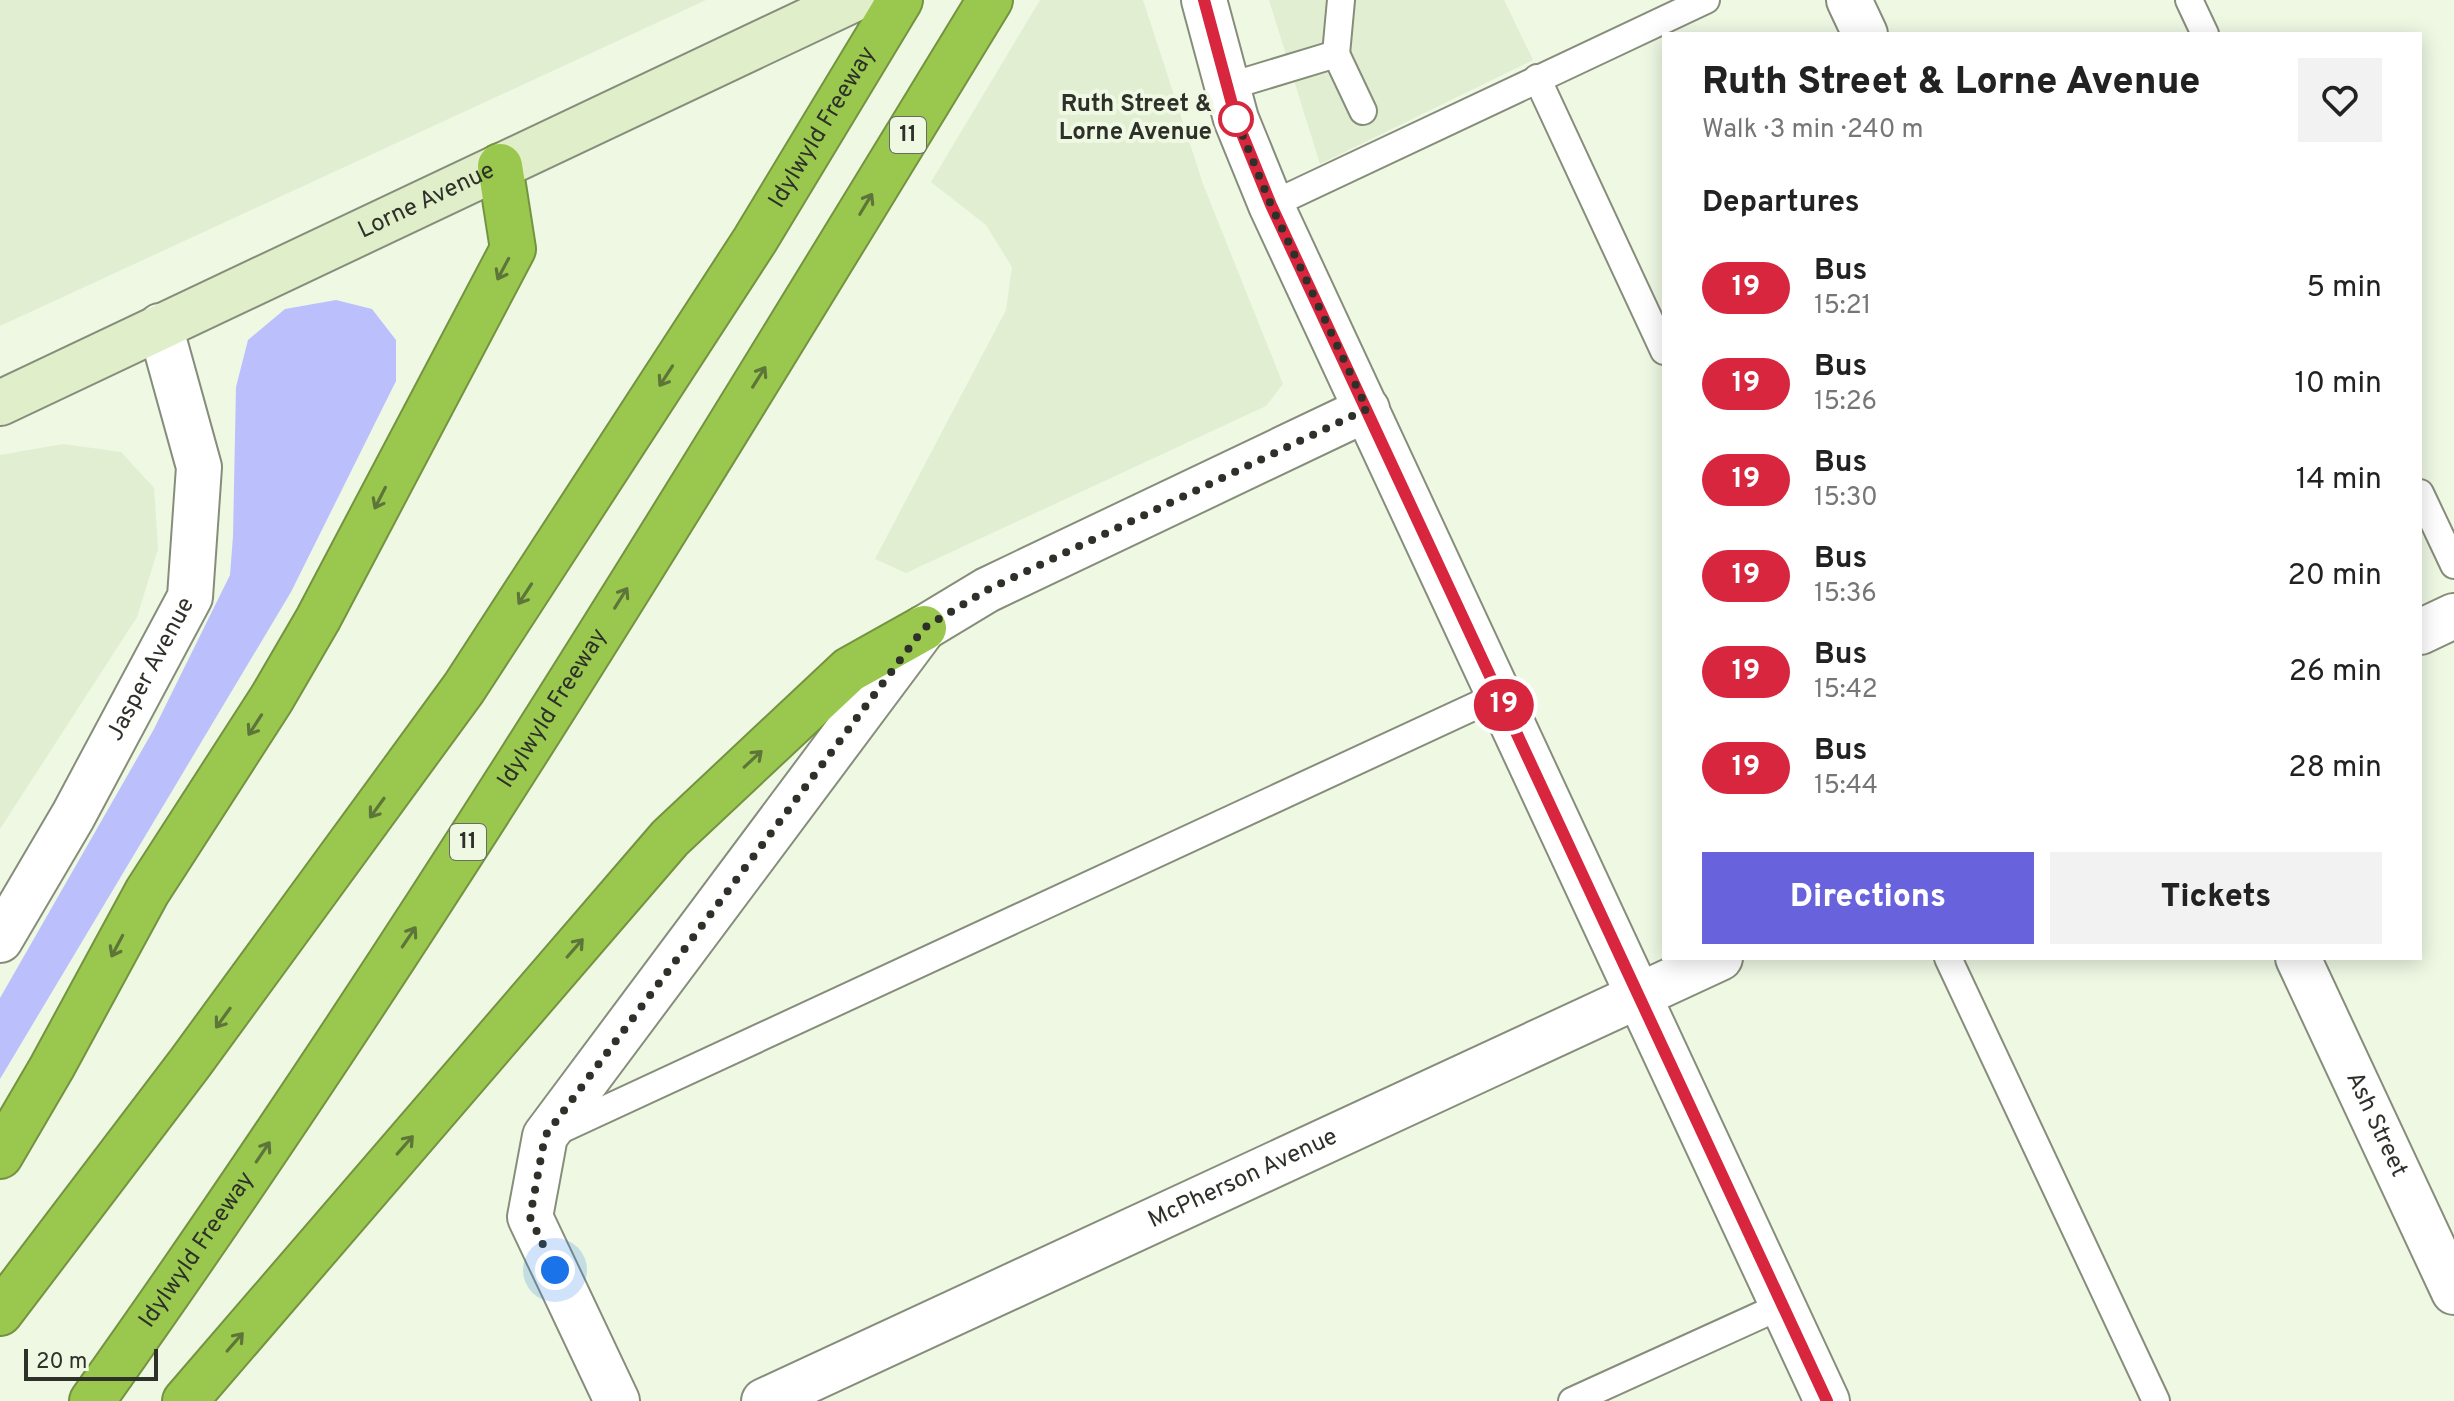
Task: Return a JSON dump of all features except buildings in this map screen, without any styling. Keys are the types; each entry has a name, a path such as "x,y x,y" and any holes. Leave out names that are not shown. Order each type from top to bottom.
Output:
{"highway":[{"name":"Idylwyld Freeway","path":"0,1313 190,1063 464,688 755,240 900,0"},
{"name":"Idylwyld Freeway","path":"92,1401 413,932 990,0"},
{"path":"0,1156 147,892 272,698 318,619 513,249 500,166"},
{"path":"185,1401 670,838 849,670 924,628"}],"main road":[{"name":"Lorne Avenue","path":"0,403 852,0"}],"street":[{"path":"1204,0 1236,119 1271,205 1827,1401"},
{"path":"1849,0 1864,32"},
{"name":"Jasper Avenue","path":"0,940 73,816 190,597 199,467 160,326"},
{"path":"617,1401 530,1217 545,1136 924,628 987,590 1367,409"},
{"path":"2422,631 2454,616"},
{"name":"McPherson Avenue","path":"764,1401 1716,960"},
{"name":"Ash Street","path":"2299,960 2454,1292"}],"lane":[{"path":"1341,0 1336,54 1363,111"},
{"path":"1271,205 1706,0"},
{"path":"2189,0 2204,32"},
{"path":"1227,87 1336,54"},
{"path":"1537,78 1662,347"},
{"path":"2422,497 2454,565"},
{"path":"545,1136 1499,695"},
{"path":"1949,960 2156,1401"},
{"path":"1572,1401 1783,1305"}],"shaded area":[{"path":"0,0 706,0 0,326"},
{"path":"1040,0 1143,0 1203,184 1283,384 1266,406 906,573 875,559 1006,310 1012,267 986,225 931,182"},
{"path":"1269,0 1504,0 1533,60 1320,164"},
{"path":"336,300 372,309 396,340 396,381 291,592 0,1079 0,998 154,729 230,575 236,387 248,340 285,309"},
{"path":"63,444 121,452 154,488 158,549 137,617 0,829 0,455"}],"bus line":[{"name":"19","path":"1204,0 1236,119 1271,205 1827,1401"}],"place":[{"name":"Ruth Street & Lorne Avenue","path":"1236,119"}],"route":[{"path":"555,1270 530,1217 545,1136 924,628 987,590 1367,409 1271,205 1236,119"}]}
